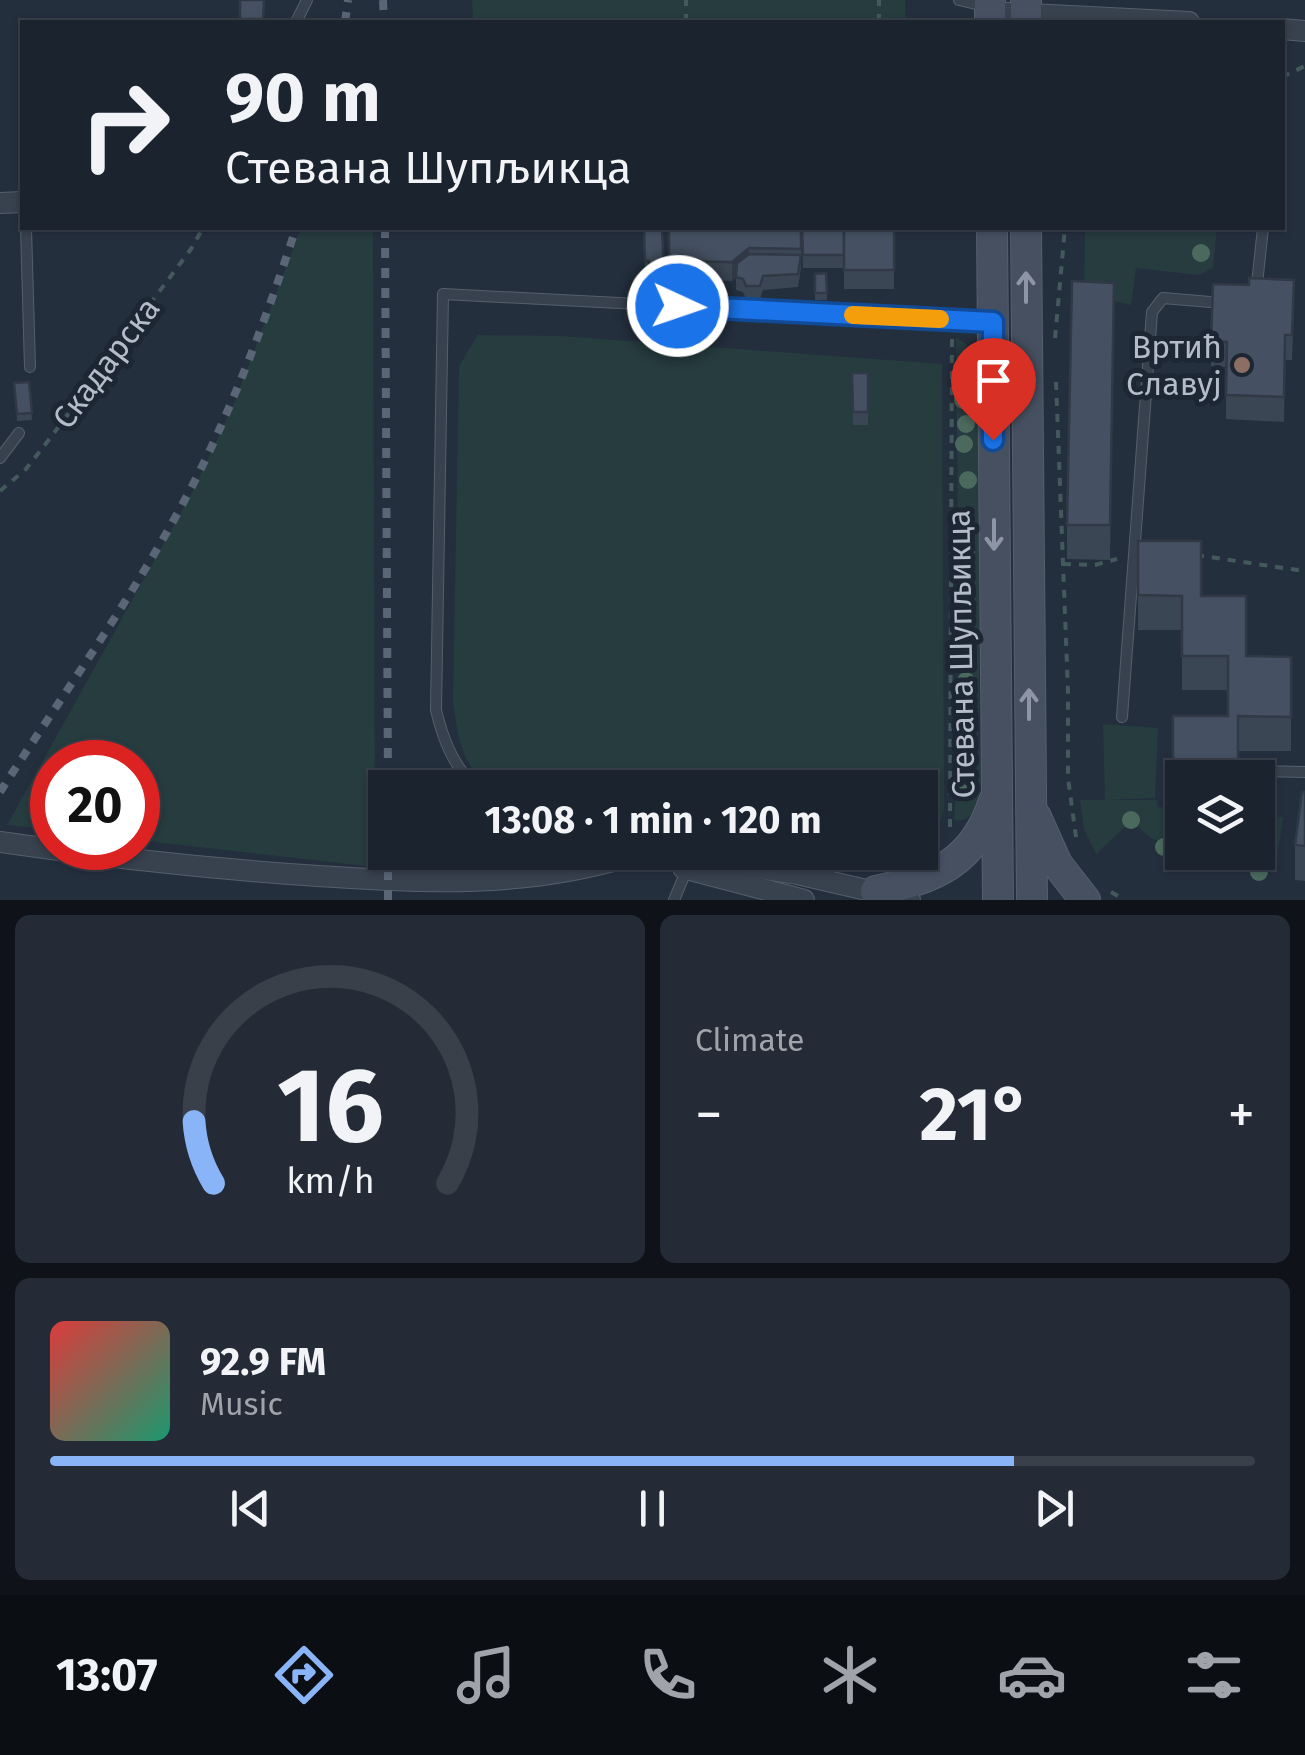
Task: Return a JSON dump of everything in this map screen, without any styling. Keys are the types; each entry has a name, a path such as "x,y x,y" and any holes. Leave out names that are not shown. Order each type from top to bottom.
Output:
{"main road":[{"name":"Стевана Шупљикца","path":"992,230 998,900"},
{"name":"Стевана Шупљикца","path":"1026,230 1032,900"},
{"path":"876,891 922,880 951,865 987,824 998,788"},
{"path":"1030,801 1056,864 1084,900"}],"street":[{"path":"990,14 1026,12 1156,20"},
{"path":"0,842 225,870 388,881 484,883 580,870"},
{"path":"705,870 804,900"},
{"path":"774,870 910,900"}],"lane":[{"path":"958,0 990,14"},
{"path":"26,230 30,366"},
{"path":"1122,718 1152,312 1163,298 1236,302 1251,294 1257,284 1263,230"},
{"path":"459,770 443,741 436,710 444,294 993,322"},
{"name":"Скадарска","path":"0,458 19,433"},
{"path":"1275,772 1305,772"},
{"path":"674,900 686,870"}],"path":[{"name":"Скадарска","path":"0,492 26,469 52,436 192,249 202,230"},
{"path":"1055,345 1066,230"},
{"path":"950,829 952,320"},
{"path":"1056,365 1068,778 1076,840"},
{"path":"1063,564 1095,565 1134,554"},
{"path":"1196,556 1305,568"}],"green space":[{"path":"472,0 905,0 905,20 473,20"},
{"path":"300,230 373,230 375,770 368,770 368,866 160,843 160,740 54,740 194,489 234,403"},
{"path":"1085,230 1217,230 1213,268 1199,275 1136,268 1131,305 1084,294"},
{"path":"478,335 560,336 942,364 944,810 938,825 938,770 474,770 462,749 453,702 459,366"},
{"path":"956,338 980,360 979,713 960,714"},
{"path":"1103,724 1158,728 1155,798 1105,800"},
{"path":"960,726 978,727 980,784 974,811 966,819 954,820"},
{"path":"30,784 30,828 7,825"},
{"path":"1080,800 1157,800 1158,807 1165,808 1165,843 1151,838 1131,821 1096,854 1084,829"},
{"path":"1275,816 1283,817 1275,873 1262,870 1275,870"}],"building":[{"path":"240,0 264,0 263,19 240,19"},
{"path":"644,230 662,230 664,272 649,273 649,261 645,261"},
{"path":"669,230 801,230 801,249 749,248 732,262 669,261"},
{"path":"802,230 844,230 844,255 803,255"},
{"path":"844,230 894,230 894,270 844,270"},
{"path":"749,254 801,255 798,274 763,276 760,286 746,286 743,279 736,277 737,263"},
{"path":"826,273 827,293 815,293 815,274"},
{"path":"1249,278 1294,280 1292,335 1285,335 1284,397 1226,395 1227,342 1211,341 1213,284 1249,285"},
{"path":"1072,281 1114,283 1110,525 1067,525"},
{"path":"852,373 868,373 868,412 853,412"},
{"path":"29,382 32,413 17,414 14,383"},
{"path":"1138,541 1201,541 1201,596 1246,596 1246,656 1291,657 1291,717 1238,716 1238,760 1173,760 1173,716 1228,716 1228,656 1182,656 1182,596 1138,595"},
{"path":"1305,792 1305,846 1295,845"}],"railway":[{"path":"345,20 348,0"},
{"path":"383,0 384,20"},
{"path":"0,792 111,623 189,493 246,367 295,230"},
{"path":"385,230 388,770"},
{"path":"388,870 388,900"}],"slow traffic":[{"path":"853,315 940,319"}],"place":[{"name":"Вртић Славуј","path":"1242,365"}],"route":[{"path":"678,306 993,322 993,440"}]}
